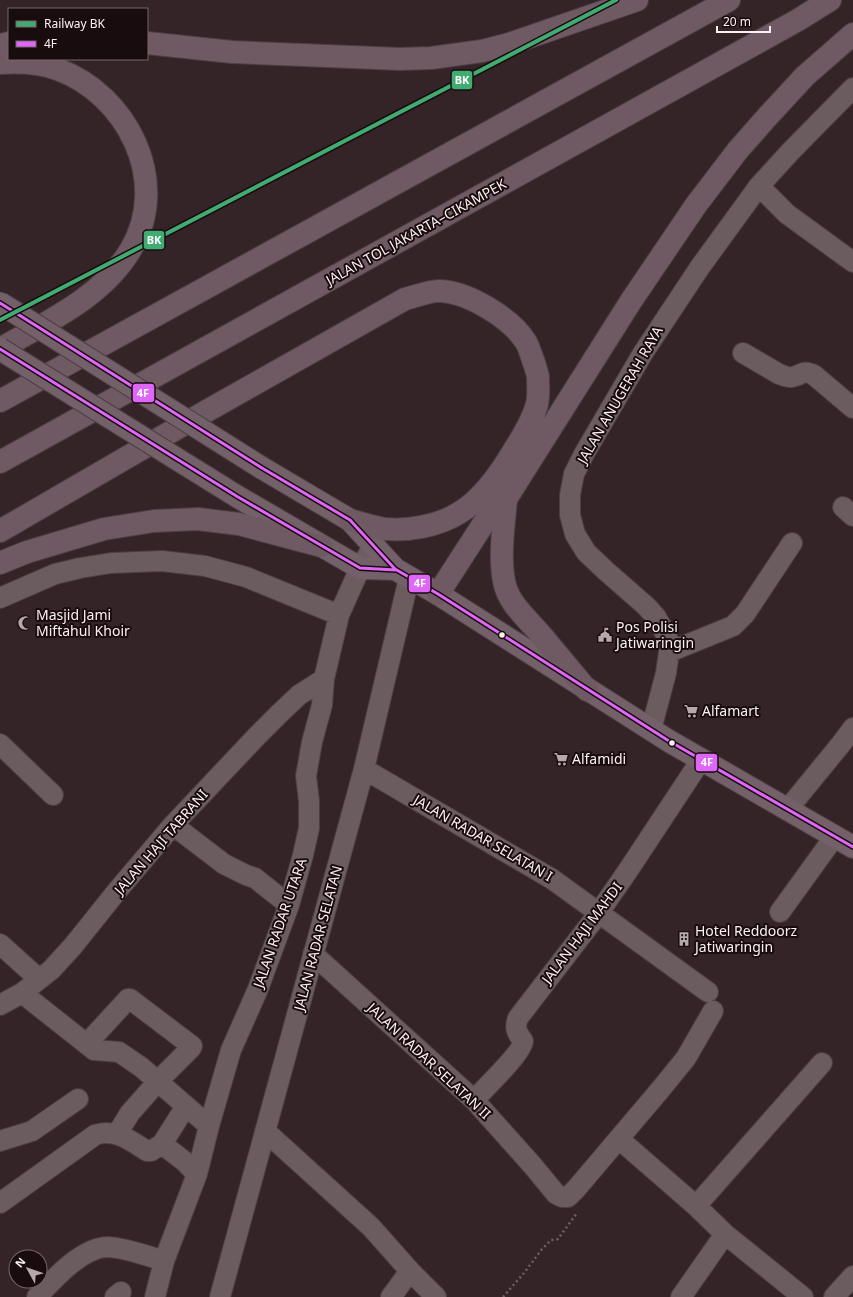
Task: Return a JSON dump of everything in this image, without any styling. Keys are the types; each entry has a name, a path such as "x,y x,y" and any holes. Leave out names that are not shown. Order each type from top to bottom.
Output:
{"highway":[{"path":"148,43 239,52 400,59 431,58 482,51 509,44 637,0"},
{"path":"0,401 729,0"},
{"name":"JALAN TOL JAKARTA–CIKAMPEK","path":"0,462 791,24 830,0"},
{"path":"438,594 491,512 506,498 627,308 696,205 738,150 768,116 805,76 853,34"},
{"path":"0,63 28,63 56,68 82,81 95,90 116,112 131,132 138,147 145,172 147,196 143,223 134,243 119,266 105,282 65,312 0,349"},
{"path":"0,531 205,412 405,299 439,290 465,296 491,309 512,327 527,343 538,376 537,404 525,432 503,468 475,500 459,513 439,522 404,529 384,528 350,520"},
{"path":"506,498 502,566 504,582 509,596 518,610 587,690"},
{"path":"0,563 27,552 104,529 154,521 198,519 239,524 321,546"}],"main road":[{"path":"0,303 262,468 350,520 402,574 438,594 651,730 844,842"},
{"path":"0,349 238,497 360,568 402,574"}],"street":[{"name":"JALAN ANUGERAH RAYA","path":"651,730 666,673 669,642 656,617 646,606 586,552 575,534 570,515 570,495 574,474 584,454 643,353 700,267 759,186 853,88"},
{"path":"759,186 787,214 853,262"},
{"path":"743,353 785,376 791,377 802,372 808,372 814,375 853,408"},
{"path":"669,652 733,626 745,614 792,543"},
{"name":"JALAN RADAR UTARA","path":"155,1297 164,1261 197,1174 231,1050 258,989 289,905 309,828 310,801 306,776 312,742 322,705 324,680 339,615 360,568 374,545"},
{"path":"0,598 55,574 80,568 111,563 162,561 205,566 246,577 339,615"},
{"name":"JALAN RADAR SELATAN","path":"220,1297 364,769 402,574"},
{"name":"JALAN HAJI TABRANI","path":"0,1005 22,993 51,970 73,946 173,825 256,737 299,695 324,680"},
{"path":"787,810 853,728"},
{"path":"0,744 53,795"},
{"name":"JALAN HAJI MAHDI","path":"474,1100 523,1045 523,1041 517,1034 516,1028 518,1018 597,915 701,760"},
{"name":"JALAN RADAR SELATAN I","path":"364,769 552,879 597,915"},
{"path":"173,825 224,864 255,878 289,905"},
{"path":"780,912 844,842"},
{"path":"597,915 674,978"},
{"path":"597,915 708,992"},
{"path":"0,944 39,979"},
{"name":"JALAN RADAR SELATAN II","path":"313,954 474,1100 556,1194 562,1197 568,1197"},
{"path":"22,993 94,1050 119,1052 141,1067 209,1126"},
{"path":"94,1050 90,1044 93,1037 126,1000 130,999 192,1046 130,1113 117,1134"},
{"path":"568,1197 619,1139 686,1058 713,1011"},
{"path":"696,1206 822,1063"},
{"path":"0,1141 32,1131 78,1099"},
{"path":"0,1203 95,1135 102,1132 117,1134 147,1151 151,1151 162,1144 186,1106"},
{"path":"265,1131 371,1227 410,1271 436,1297"},
{"path":"619,1139 696,1206 725,1234 803,1297"},
{"path":"162,1144 184,1161 197,1174"},
{"path":"681,1297 725,1234"},
{"path":"37,1297 63,1270 85,1255 97,1249 107,1247 164,1261"},
{"path":"391,1297 410,1271"},
{"path":"834,1297 853,1276"}],"path":[{"path":"503,1297 542,1249 551,1240 558,1239 574,1217 578,1209 568,1197"}],"rail line":[{"name":"BK","path":"0,320 616,0"}],"transit line":[{"name":"4F","path":"0,303 262,468 350,520 395,569 438,594 669,741 853,847"},
{"name":"4F","path":"0,349 238,497 360,568 396,570"}],"place":[{"name":"Masjid Jami Miftahul Khoir","path":"25,623"},
{"name":"Pos Polisi Jatiwaringin","path":"605,635"},
{"name":"Alfamart","path":"691,711"},
{"name":"Alfamidi","path":"561,759"},
{"name":"Hotel Reddoorz Jatiwaringin","path":"684,939"}]}
